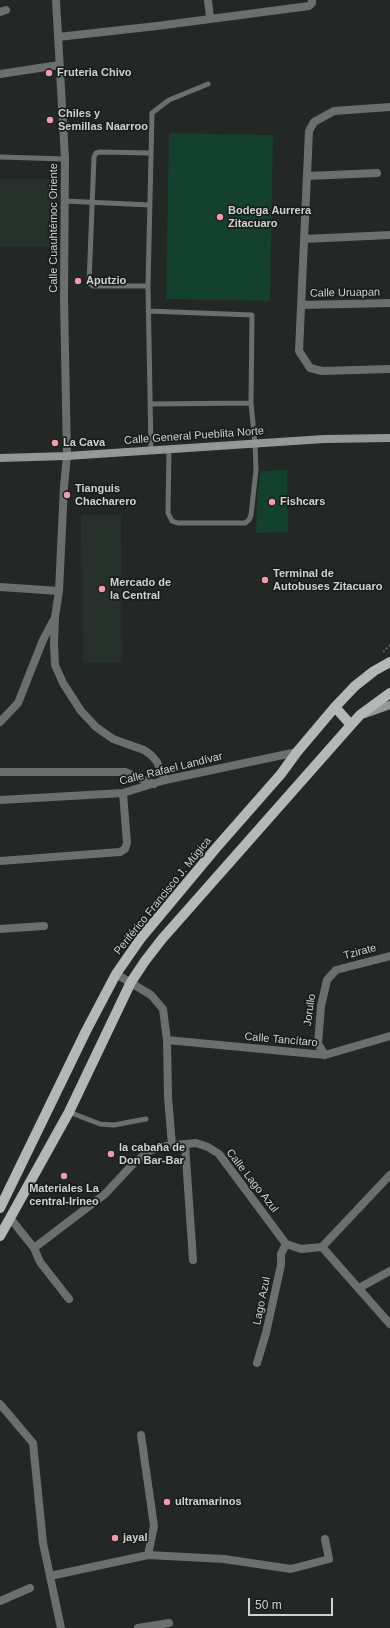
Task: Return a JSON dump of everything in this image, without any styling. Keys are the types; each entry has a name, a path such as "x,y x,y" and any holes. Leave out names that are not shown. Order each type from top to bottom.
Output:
{"main road":[{"name":"Periférico Francisco J. Múgica","path":"0,1208 86,1031 116,974 151,926 216,848 281,774 297,752 335,707 355,686 374,671 390,662"},
{"path":"0,1236 69,1112 131,982 145,961 162,939 360,715 390,694"},
{"path":"335,707 351,725"}],"street":[{"name":"Calle Cuauhtémoc Oriente","path":"55,617 59,591 64,486 67,456 64,202 65,159 56,0"},
{"path":"208,0 210,18"},
{"path":"58,37 157,26 308,6 312,1"},
{"path":"0,74 59,66"},
{"path":"390,107 334,111 314,122 309,131 299,351 310,368 322,371 390,369"},
{"path":"307,176 377,173"},
{"path":"304,239 390,235"},
{"name":"Calle Uruapan","path":"301,305 390,303"},
{"name":"Calle General Pueblita Norte","path":"0,458 67,456 324,439 390,438"},
{"path":"0,587 59,591"},
{"path":"0,722 18,703 43,640 55,617"},
{"path":"55,617 55,665 63,683 81,711 96,728 113,739 144,750 151,755 156,762 164,780"},
{"path":"360,715 390,705"},
{"name":"Calle Rafael Landívar","path":"0,800 123,793 164,780 297,752"},
{"path":"0,772 125,772 154,784"},
{"path":"0,861 120,852 125,849 127,843 123,793"},
{"path":"0,929 44,926"},
{"name":"Tzirate","path":"336,970 390,956"},
{"name":"Jorullo","path":"325,1055 318,1044 321,1006 328,980 336,970"},
{"path":"116,974 151,995 163,1009 167,1040 168,1097 172,1145"},
{"name":"Calle Tancítaro","path":"167,1040 325,1055 390,1036"},
{"name":"Calle Lago Azul","path":"34,1248 106,1194 134,1164 149,1151 172,1145 196,1143 208,1147 219,1154 286,1244"},
{"path":"185,1144 193,1260"},
{"path":"286,1244 301,1249 322,1247 390,1175"},
{"path":"10,1218 34,1248 40,1262 69,1299"},
{"name":"Lago Azul","path":"257,1362 266,1333 281,1265 281,1254 286,1244"},
{"path":"322,1247 390,1324"},
{"path":"359,1288 390,1271"},
{"path":"0,1404 33,1444 43,1543 61,1628"},
{"path":"141,1435 154,1526 148,1555"},
{"path":"50,1576 148,1555 224,1559 291,1569 329,1559 325,1539"},
{"path":"0,1601 30,1588"},
{"path":"138,1628 169,1623"}],"lane":[{"path":"151,450 148,286 152,113 169,100 208,84"},
{"path":"148,286 93,286 89,282 94,157 96,153 100,152 151,153"},
{"path":"0,157 65,159"},
{"path":"64,202 150,205"},
{"path":"148,311 252,315 251,403 256,470 251,515 249,520 245,523 178,523 172,521 168,513 169,449"},
{"path":"150,404 251,403"},
{"path":"69,1112 100,1124 114,1125 146,1119"}],"path":[{"path":"383,652 390,645"}],"shaded area":[{"path":"0,179 57,179 52,247 0,247"},
{"name":"Mercado de la Central","path":"81,515 121,515 122,663 83,663"}],"building":[{"name":"Bodega Aurrera Zitacuaro","path":"169,133 273,135 270,301 166,299"},
{"name":"Fishcars","path":"287,470 288,532 256,533 260,471"}],"place":[{"name":"Fruteria Chivo","path":"49,73"},
{"name":"Chiles y Semillas Naarroo","path":"50,120"},
{"name":"Bodega Aurrera Zitacuaro","path":"220,217"},
{"name":"Aputzio","path":"78,281"},
{"name":"La Cava","path":"55,443"},
{"name":"Tianguis Chacharero","path":"67,495"},
{"name":"Fishcars","path":"272,502"},
{"name":"Terminal de Autobuses Zitacuaro","path":"265,580"},
{"name":"Mercado de la Central","path":"102,589"},
{"name":"la cabaña de Don Bar-Bar","path":"111,1154"},
{"name":"Materiales La central-Irineo","path":"64,1176"},
{"name":"ultramarinos","path":"167,1502"},
{"name":"jayal","path":"115,1538"}]}
